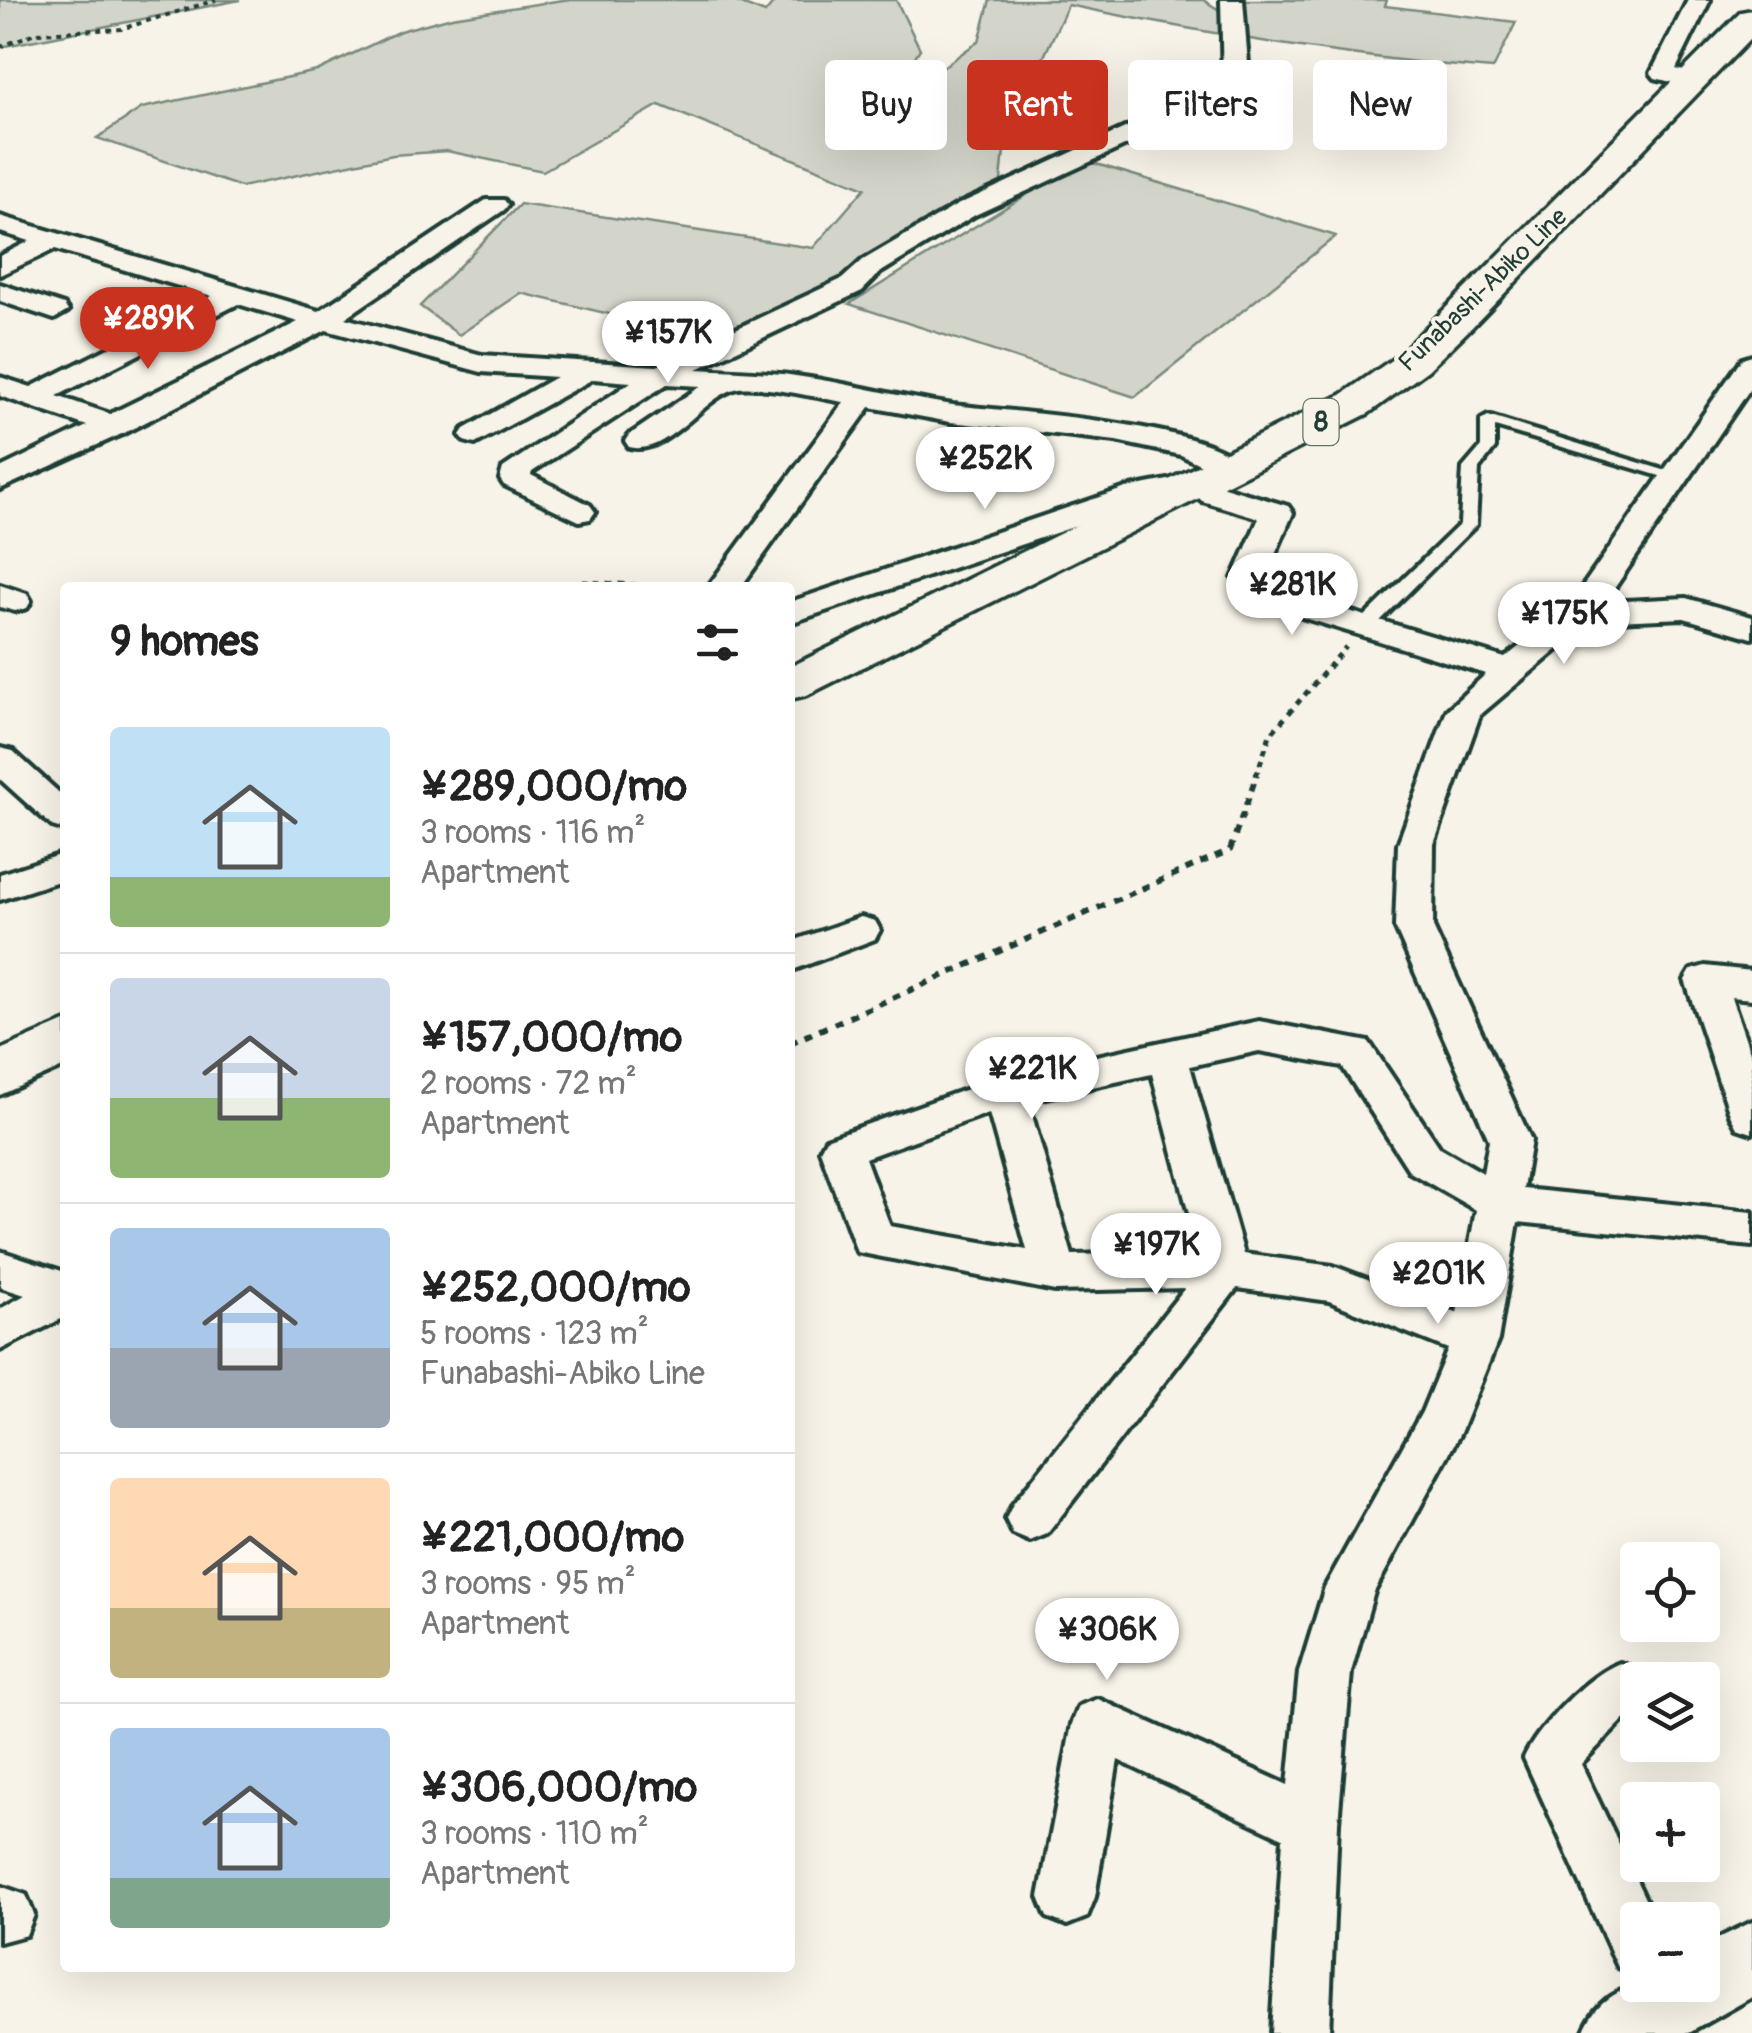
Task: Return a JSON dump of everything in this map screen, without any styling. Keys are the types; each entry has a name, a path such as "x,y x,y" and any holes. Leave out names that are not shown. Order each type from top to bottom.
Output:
{"main road":[{"name":"Funabashi-Abiko Line","path":"795,683 1354,404 1414,362 1752,19"},
{"path":"0,1074 60,1044"}],"street":[{"path":"579,512 516,479 518,468 661,375 852,285 872,266 966,210 1232,87 1237,78 1232,0"},
{"path":"1692,80 1663,73 1700,0"},
{"path":"0,480 324,321 495,205"},
{"path":"0,224 324,321 481,363 794,384 950,413 1116,432 1190,448 1216,476"},
{"path":"0,267 52,240"},
{"path":"0,292 54,311"},
{"path":"33,397 237,294"},
{"path":"1300,2033 1311,1822 1325,1672 1350,1587 1443,1418 1475,1340 1510,1140 1414,927 1416,844 1464,710 1581,613 1752,364"},
{"path":"475,435 588,370"},
{"path":"640,441 730,380"},
{"path":"0,386 116,426"},
{"path":"727,582 862,396"},
{"path":"795,611 1120,500 1216,476"},
{"path":"1216,476 1213,494 1277,513 1249,578 1251,591 1508,670"},
{"path":"1581,613 1686,608 1752,628"},
{"path":"0,758 60,813"},
{"path":"0,887 60,868"},
{"path":"795,955 861,930"},
{"path":"1752,986 1705,980 1752,1116"},
{"path":"1475,1340 1333,1284 1226,1270 1054,1274 873,1240 841,1150 1004,1091 1260,1036 1355,1053 1425,1160 1499,1203 1752,1229"},
{"path":"1167,1055 1226,1270"},
{"path":"1004,1091 1054,1274"},
{"path":"0,1270 60,1291"},
{"path":"1030,1518 1226,1270"},
{"path":"0,1332 60,1296"},
{"path":"1620,1687 1551,1758 1620,1907"},
{"path":"1068,1897 1098,1724 1311,1822"},
{"path":"1647,2009 1752,1956"}],"lane":[{"path":"1365,626 1468,524 1471,468 1488,448 1488,420 1675,476"}],"path":[{"path":"0,48 35,33 121,29 216,0"},
{"path":"795,1042 1230,850 1270,735 1365,626"}],"shaded area":[{"path":"0,0 240,0 0,47"},
{"path":"563,0 731,0 765,13 776,0 896,0 920,49 913,60 825,60 825,150 947,150 947,64 979,41 990,0 1203,0 1221,11 1241,0 1387,0 1385,6 1516,22 1493,69 1447,64 1447,60 1405,60 1279,44 1068,5 1042,60 967,60 967,150 1004,150 1000,190 887,272 749,340 643,322 521,293 459,335 420,306 520,204 813,248 865,188 659,105 543,171 447,151 393,155 241,187 97,138 142,108 317,71 400,31 452,17"},
{"path":"1083,160 1336,236 1135,397 849,304"}]}
